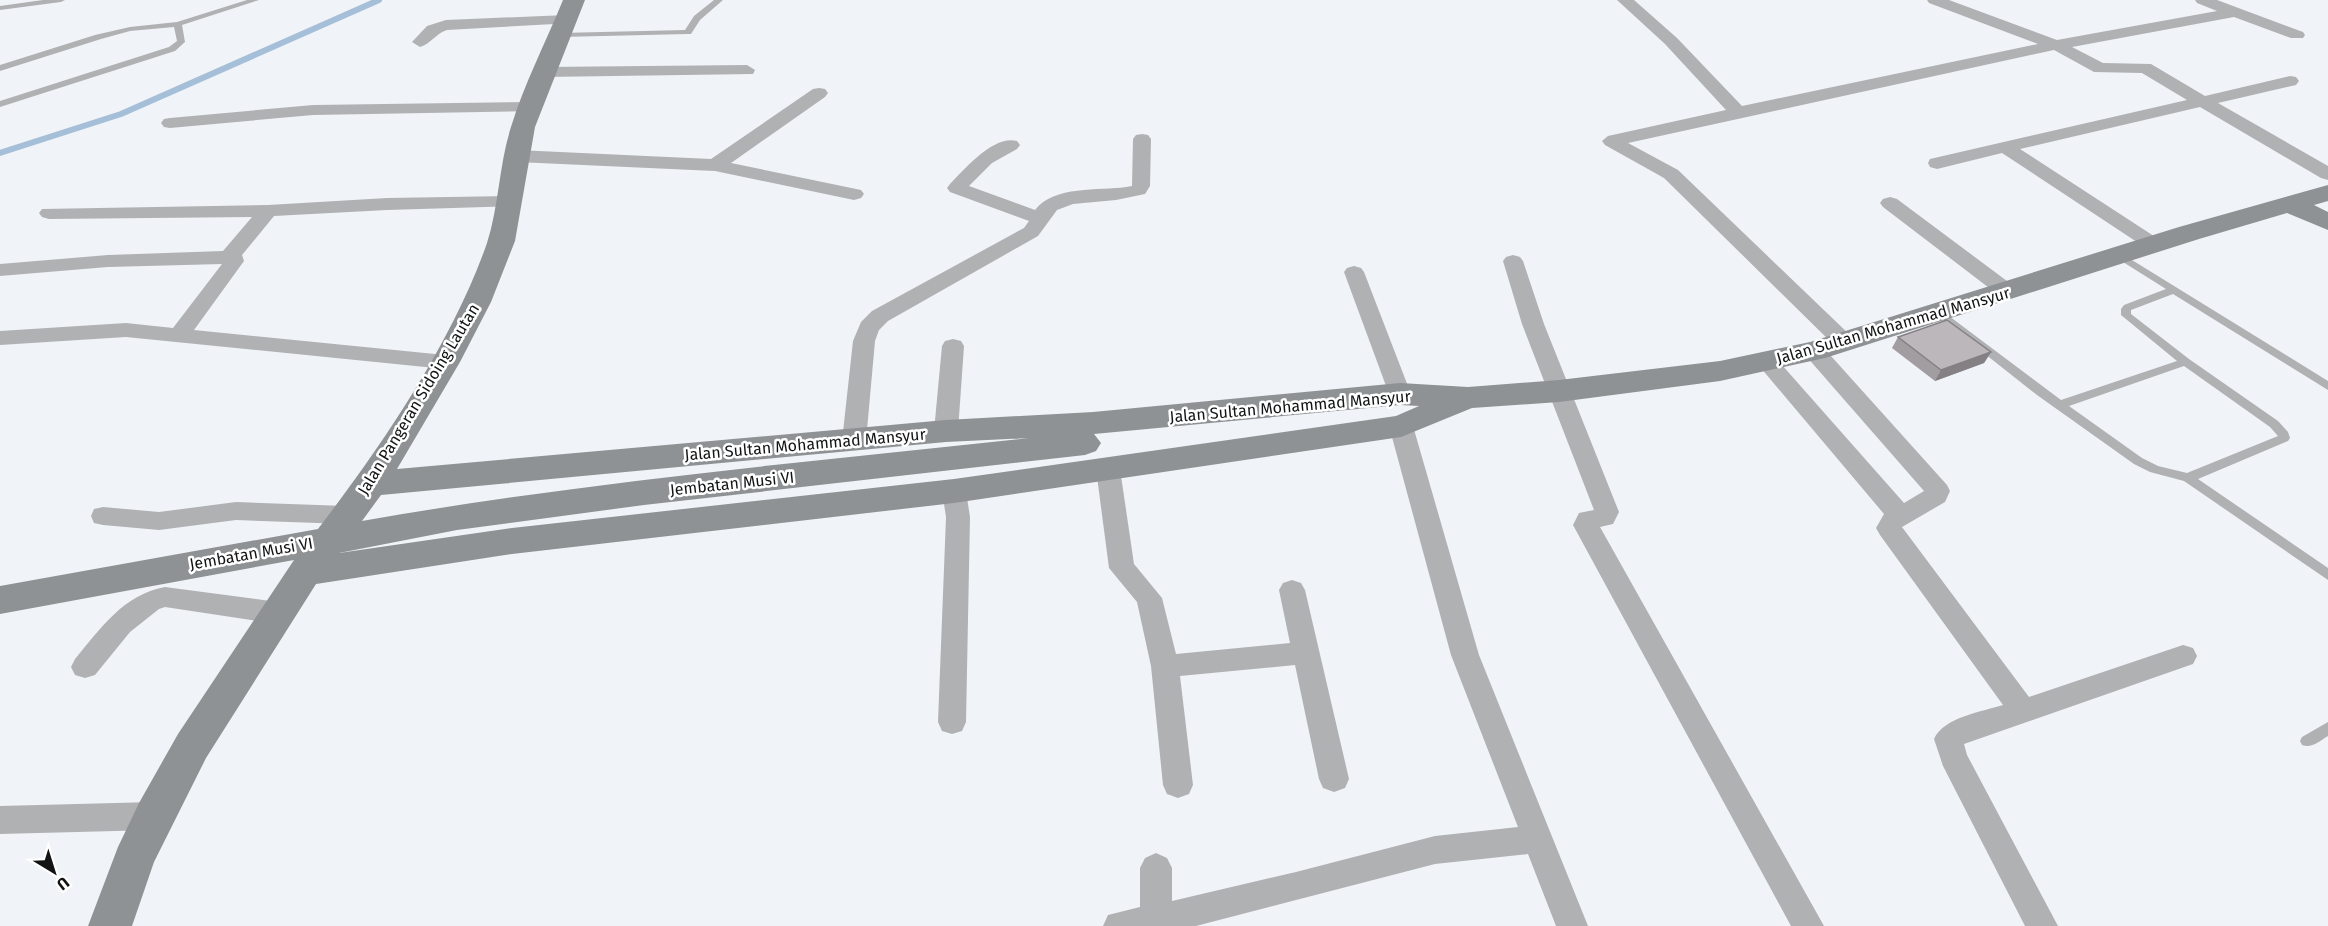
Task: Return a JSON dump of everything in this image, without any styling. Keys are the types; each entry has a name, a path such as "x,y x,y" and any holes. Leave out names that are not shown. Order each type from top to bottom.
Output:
{"street":[{"path":"1625,0 1671,41 1738,112"},
{"path":"1940,2 1968,0"},
{"path":"2203,0 2297,35"},
{"path":"1940,2 2056,45 2105,69 2145,68"},
{"path":"1844,342 1671,174 1662,167 1629,153 1612,140 2056,45 2236,12"},
{"path":"420,42 433,29 446,25 559,37 747,70"},
{"name":"Jalan Pangeran Sidoing Lautan","path":"110,926 133,861 154,816 192,746 305,572 346,514 371,484 445,362 490,274 510,202 517,156 531,107 559,37"},
{"path":"2094,38 2328,174"},
{"path":"1937,163 2290,81"},
{"path":"715,165 819,93"},
{"path":"170,123 313,110 531,107"},
{"path":"854,441 859,374 865,333 868,327 889,310 968,269 1031,232 1048,207 1070,198 1138,190 1141,186 1142,139"},
{"path":"1011,145 985,159 957,188 968,194 1041,219"},
{"path":"2006,148 2153,244"},
{"path":"517,156 715,165 854,194"},
{"name":"Jalan Sultan Mohammad Mansyur","path":"1468,398 1559,391 1720,371 1814,351 2008,292 2153,244 2328,193"},
{"path":"49,213 268,211 387,204 510,202"},
{"path":"1890,203 2008,292"},
{"path":"2289,204 2328,222"},
{"path":"230,256 268,211"},
{"path":"0,270 108,261 230,256 234,258 178,336"},
{"path":"1512,261 1533,324 1607,512 1604,517 1588,520 1586,525 1808,926"},
{"path":"1354,272 1400,410 1430,535 1466,655 1572,926"},
{"path":"0,338 126,330 445,362"},
{"path":"946,431 953,346"},
{"path":"1814,351 1936,488 1936,496 1889,525 1890,532 2023,711"},
{"path":"1766,361 1901,516"},
{"path":"305,572 512,541 954,491 1108,470 1468,398"},
{"name":"Jembatan Musi VI","path":"0,600 457,517 644,493 1400,408 1468,398"},
{"name":"Jalan Sultan Mohammad Mansyur","path":"371,484 946,431 1400,410"},
{"path":"1108,470 1122,568 1149,597 1164,666 1178,785"},
{"path":"952,722 958,518 954,491"},
{"path":"103,516 159,521 236,511 346,514"},
{"path":"1292,590 1334,779"},
{"path":"85,667 138,607 155,598 165,597 278,613"},
{"path":"1164,666 1305,653"},
{"path":"2042,926 1953,757 1948,739 1961,731 2183,656"},
{"path":"0,820 154,816"},
{"path":"1119,926 1156,920 1296,887 1435,850 1538,839"},
{"path":"1156,868 1156,920"}],"lane":[{"path":"0,8 19,3 62,0"},
{"path":"0,68 115,32 178,24 255,0"},
{"path":"559,37 688,32 698,18 719,0"},
{"path":"0,104 172,49 181,42 178,24"},
{"path":"2119,255 2328,386"},
{"path":"2173,290 2128,307 2125,312 2129,319 2185,362 2274,424 2284,435 2284,438 2188,478"},
{"path":"1937,312 2059,405 2146,465 2188,478 2328,575"},
{"path":"2059,405 2185,362"},
{"path":"2307,741 2328,728"}],"building":[{"path":"1947,320 1991,352 1941,370 1898,337"}],"waterway":[{"path":"0,153 121,114 379,0"}]}
